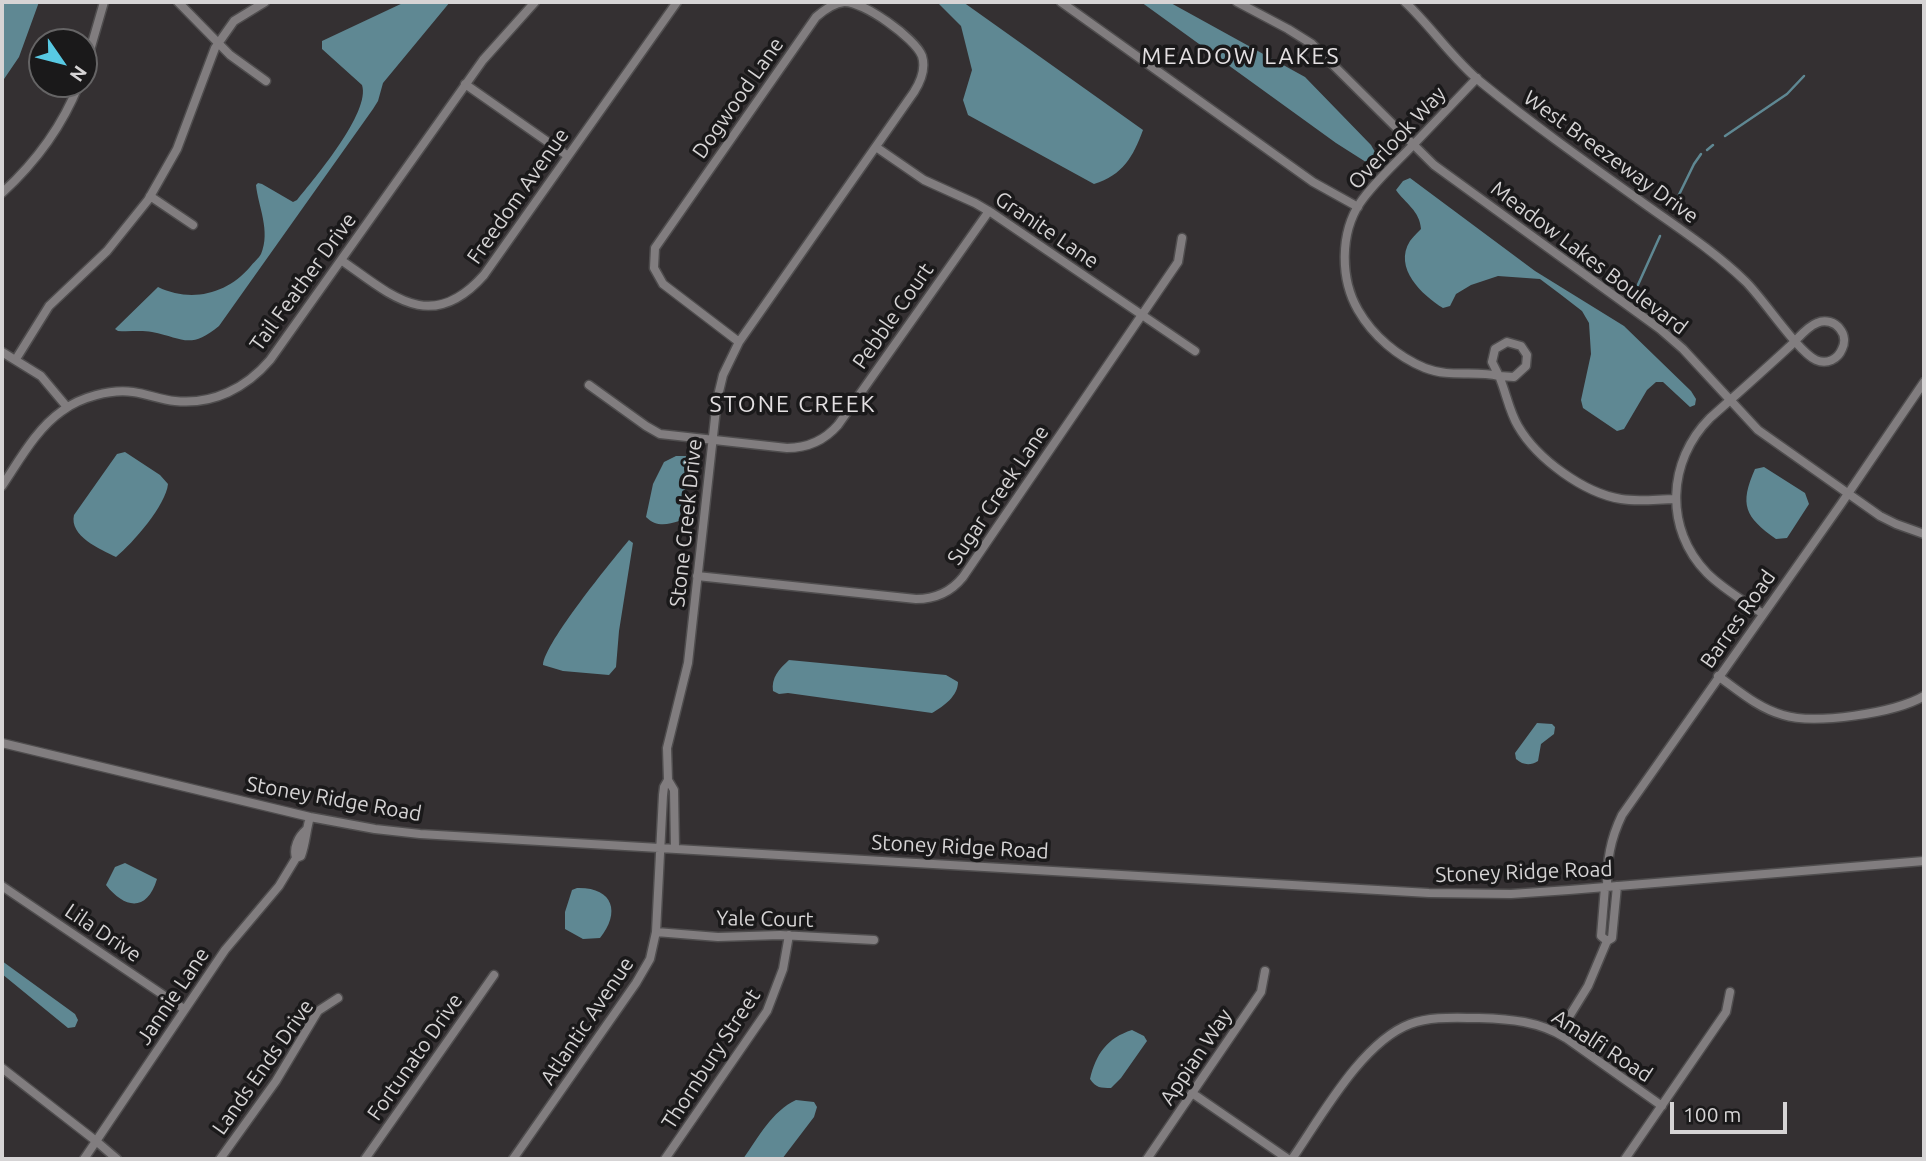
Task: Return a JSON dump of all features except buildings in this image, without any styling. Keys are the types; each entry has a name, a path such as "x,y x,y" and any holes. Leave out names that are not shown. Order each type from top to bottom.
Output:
{"street":[{"path":"96,28 104,2"},
{"path":"178,2 217,43 265,80"},
{"path":"16,359 49,306 107,251 150,197 177,149 217,43 234,21 265,2"},
{"name":"Tail Feather Drive","path":"2,484 43,427 67,407 85,399 118,392 136,392 169,401 190,402 216,397 255,376 270,360 491,50 535,2"},
{"name":"Freedom Avenue","path":"341,260 391,296 407,304 427,306 454,299 470,289 484,275 677,2"},
{"path":"1061,2 1313,182 1358,207"},
{"name":"Meadow Lakes Boulevard","path":"1237,2 1288,29 1319,50 1442,171 1666,334 1767,437 1888,520 1924,534"},
{"name":"West Breezeway Drive","path":"1405,2 1477,78 1726,265 1752,289 1796,340 1815,359 1826,361 1838,356 1844,340 1837,326 1823,321 1813,325 1796,340 1704,424 1689,445 1679,473 1675,499"},
{"name":"Dogwood Lane","path":"739,342 663,284 653,263 655,248 816,18 824,10 839,3 851,3 866,8 911,41 922,57 923,71 919,84 876,147"},
{"name":"Overlook Way","path":"1477,78 1374,186 1358,207 1347,238 1345,269 1355,305 1371,330 1406,358 1426,368 1455,375 1499,376 1514,377 1526,366 1527,355 1521,346 1507,342 1495,349 1492,362 1499,376 1514,418 1525,437 1546,459 1580,484 1599,493 1622,499 1675,499"},
{"path":"466,84 568,156"},
{"path":"2,193 47,144 73,98"},
{"name":"Granite Lane","path":"876,147 924,180 989,211 1195,351"},
{"name":"Stone Creek Drive","path":"675,849 674,790 668,779 667,748 688,663 720,385 739,342 876,147"},
{"path":"150,197 193,225"},
{"name":"Pebble Court","path":"589,385 656,432 796,448 815,444 828,436 838,425 989,211"},
{"name":"Sugar Creek Lane","path":"698,576 909,599 932,598 948,591 963,577 1178,262 1182,238"},
{"path":"2,352 46,380 67,407"},
{"name":"Barres Road","path":"1606,941 1601,936 1609,844 1622,815 1924,382"},
{"path":"1675,499 1683,537 1700,565 1714,579 1763,614"},
{"path":"1718,676 1762,706 1793,717 1814,718 1884,712 1924,696"},
{"name":"Stoney Ridge Road","path":"2,743 310,817 393,832 1429,893 1511,894 1924,861"},
{"name":"Stone Creek Drive","path":"661,848 664,787 668,779"},
{"name":"Jannie Lane","path":"84,1159 225,950 285,879 296,858 294,852 300,835 306,831 310,817"},
{"name":"Atlantic Avenue","path":"513,1159 642,974 652,954 656,932 661,848"},
{"name":"Lila Drive","path":"2,886 184,1009"},
{"path":"1559,1033 1588,986 1606,941 1612,938 1617,886"},
{"name":"Yale Court","path":"656,932 718,937 789,935 874,940"},
{"name":"Thornbury Street","path":"665,1159 767,1011 783,969 789,935"},
{"name":"Appian Way","path":"1147,1159 1261,992 1265,971"},
{"name":"Fortunato Drive","path":"365,1159 494,975"},
{"path":"1625,1159 1726,1012 1730,992"},
{"name":"Lands Ends Drive","path":"220,1159 276,1081 318,1011 338,998"},
{"name":"Amalfi Road","path":"1290,1159 1364,1056 1382,1040 1408,1025 1437,1018 1505,1019 1532,1023 1559,1033 1662,1106"},
{"path":"2,1068 117,1159"},
{"path":"1192,1093 1290,1159"}],"water":[{"path":"2,2 39,2 19,57 2,82"},
{"path":"405,2 450,2 383,83 373,109 219,326 193,340 152,332 115,329 158,287 183,294 208,293 231,284 257,259 261,254 265,236 256,185 262,184 293,202 297,200 339,145 358,111 362,85 322,49 322,41"},
{"path":"937,2 963,2 1143,130 1126,164 1112,176 1094,184 968,115 963,100 972,70 961,26"},
{"path":"1141,2 1169,2 1305,77 1371,145 1378,161 1369,164 1336,143"},
{"path":"1410,178 1535,271 1624,326 1691,391 1696,399 1695,405 1690,407 1663,382 1656,382 1647,390 1624,429 1617,431 1583,408 1581,400 1591,354 1589,323 1582,311 1540,279 1498,276 1471,285 1456,294 1450,306 1443,308 1427,296 1412,280 1405,261 1410,241 1421,229 1415,212 1396,190 1403,181"},
{"path":"125,452 160,475 168,484 155,513 116,557 94,546 81,535 76,529 74,515 117,454"},
{"path":"676,456 688,456 690,461 679,521 658,524 646,517 653,484 664,462"},
{"path":"1764,467 1805,493 1809,504 1787,538 1776,539 1757,524 1748,509 1746,501 1750,481 1755,469"},
{"path":"629,540 633,543 616,667 609,675 563,671 543,665 566,621"},
{"path":"789,660 946,675 958,682 956,692 950,700 932,713 788,693 779,694 773,691 773,682 779,670"},
{"path":"1537,723 1552,724 1555,727 1554,734 1541,744 1538,761 1524,764 1516,759 1515,753"},
{"path":"125,863 157,879 153,890 141,902 121,899 106,885 115,867"},
{"path":"577,888 599,892 610,903 610,919 600,938 583,939 565,929 565,912 572,890"},
{"path":"2,961 75,1014 78,1020 75,1027 68,1028 2,974"},
{"path":"1132,1030 1144,1036 1147,1041 1111,1088 1097,1086 1090,1079 1099,1055 1109,1042"},
{"path":"796,1100 814,1102 817,1107 814,1117 782,1159 743,1159 773,1118"}],"waterway":[{"path":"1725,136 1787,94 1804,76"},
{"path":"1707,150 1713,145"},
{"path":"1673,207 1701,154"},
{"path":"1637,287 1660,236"}],"district":[{"name":"MEADOW LAKES","path":"1241,56"},
{"name":"STONE CREEK","path":"793,404"}]}
